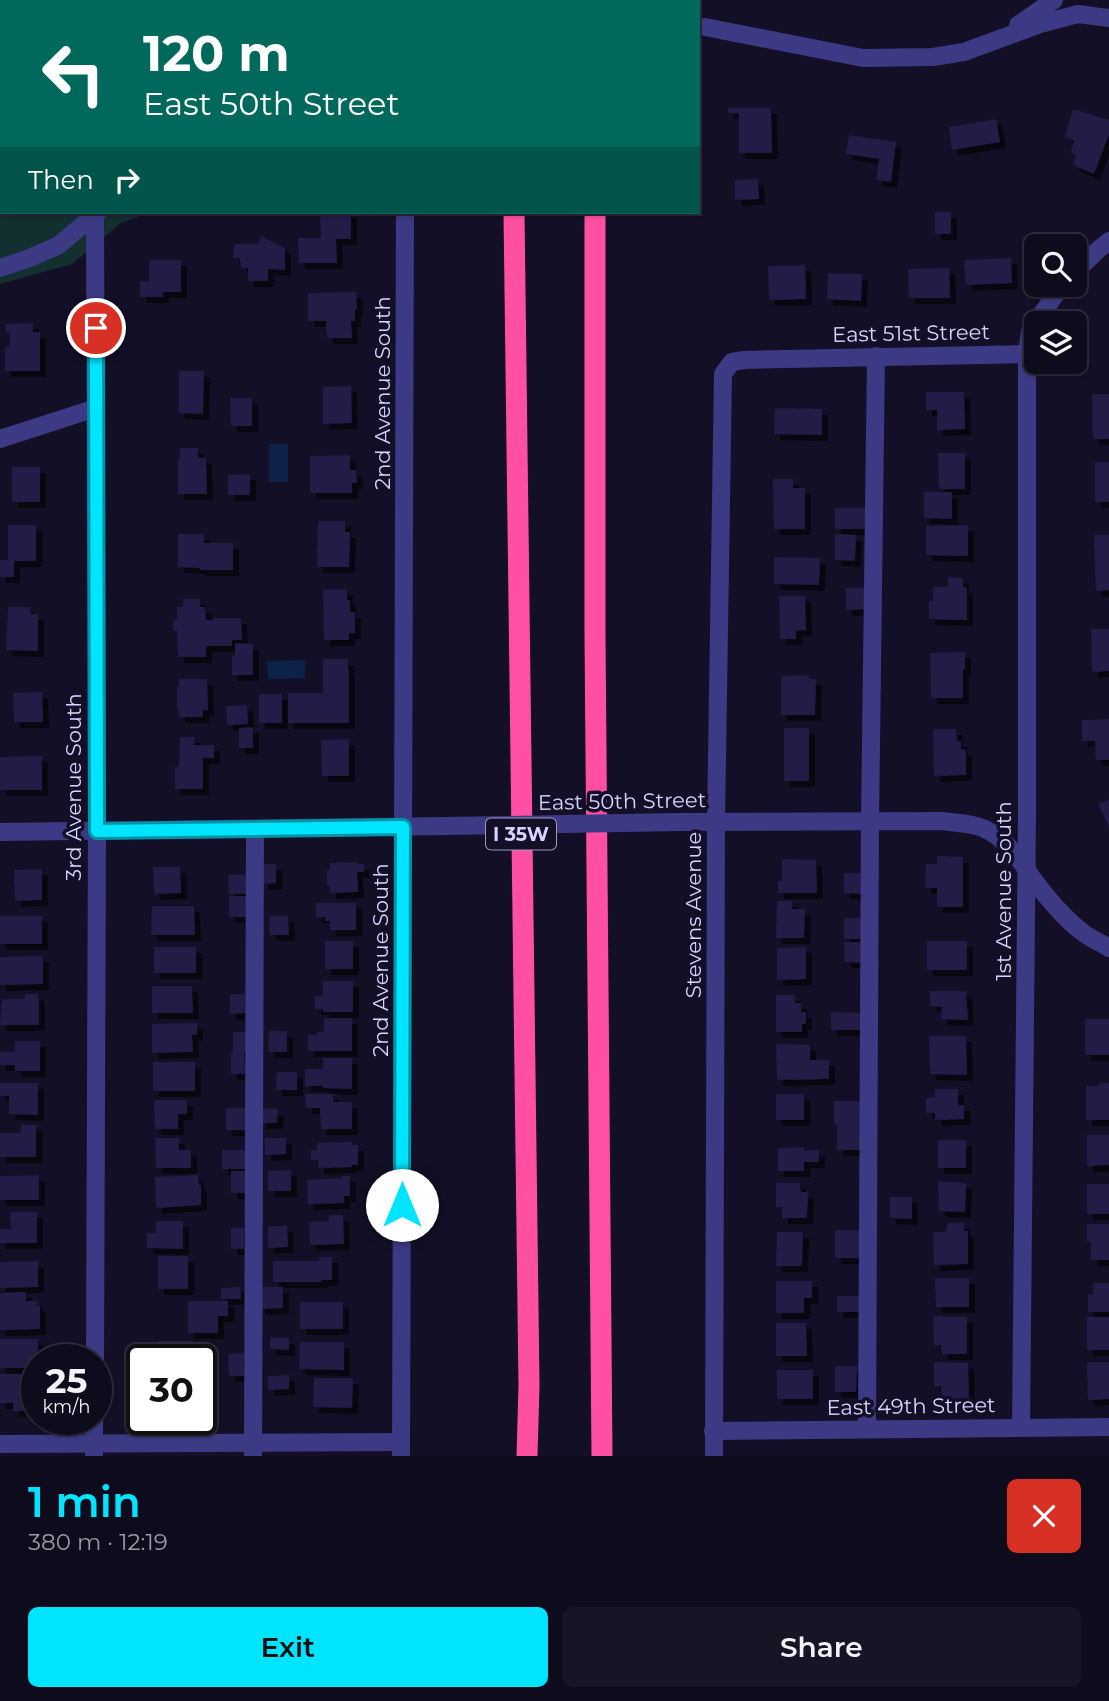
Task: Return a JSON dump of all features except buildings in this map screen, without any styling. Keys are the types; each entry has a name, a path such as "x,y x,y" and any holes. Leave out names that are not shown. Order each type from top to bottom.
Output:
{"highway":[{"name":"I 35W","path":"514,214 529,1386 527,1456"},
{"path":"595,214 595,635 602,1456"}],"street":[{"path":"995,41 1054,0"},
{"path":"705,27 863,58 933,57 964,52 1040,24 1078,14 1109,18"},
{"path":"0,268 59,245 96,214"},
{"name":"3rd Avenue South","path":"94,1344 97,214"},
{"name":"2nd Avenue South","path":"401,1449 405,214"},
{"path":"1087,261 1109,242"},
{"name":"East 51st Street","path":"723,374 732,362 744,360 1024,354"},
{"path":"867,1429 876,356"},
{"name":"Stevens Avenue","path":"714,1456 716,822 723,374"},
{"name":"1st Avenue South","path":"1021,1427 1027,374"},
{"path":"0,439 96,408"},
{"name":"East 50th Street","path":"0,832 942,821 982,828 997,836 1015,852 1058,909 1082,932 1109,948"},
{"path":"253,1449 255,829"},
{"name":"East 49th Street","path":"713,1431 1109,1427"},
{"path":"0,1444 94,1450 401,1449"}],"green space":[{"path":"0,214 146,214 121,223 72,264 0,284"}],"water":[{"path":"269,444 288,444 288,482 269,482"},
{"path":"305,660 305,678 268,679 267,661"}],"route":[{"path":"96,328 97,831 403,827 402,1205"}]}
